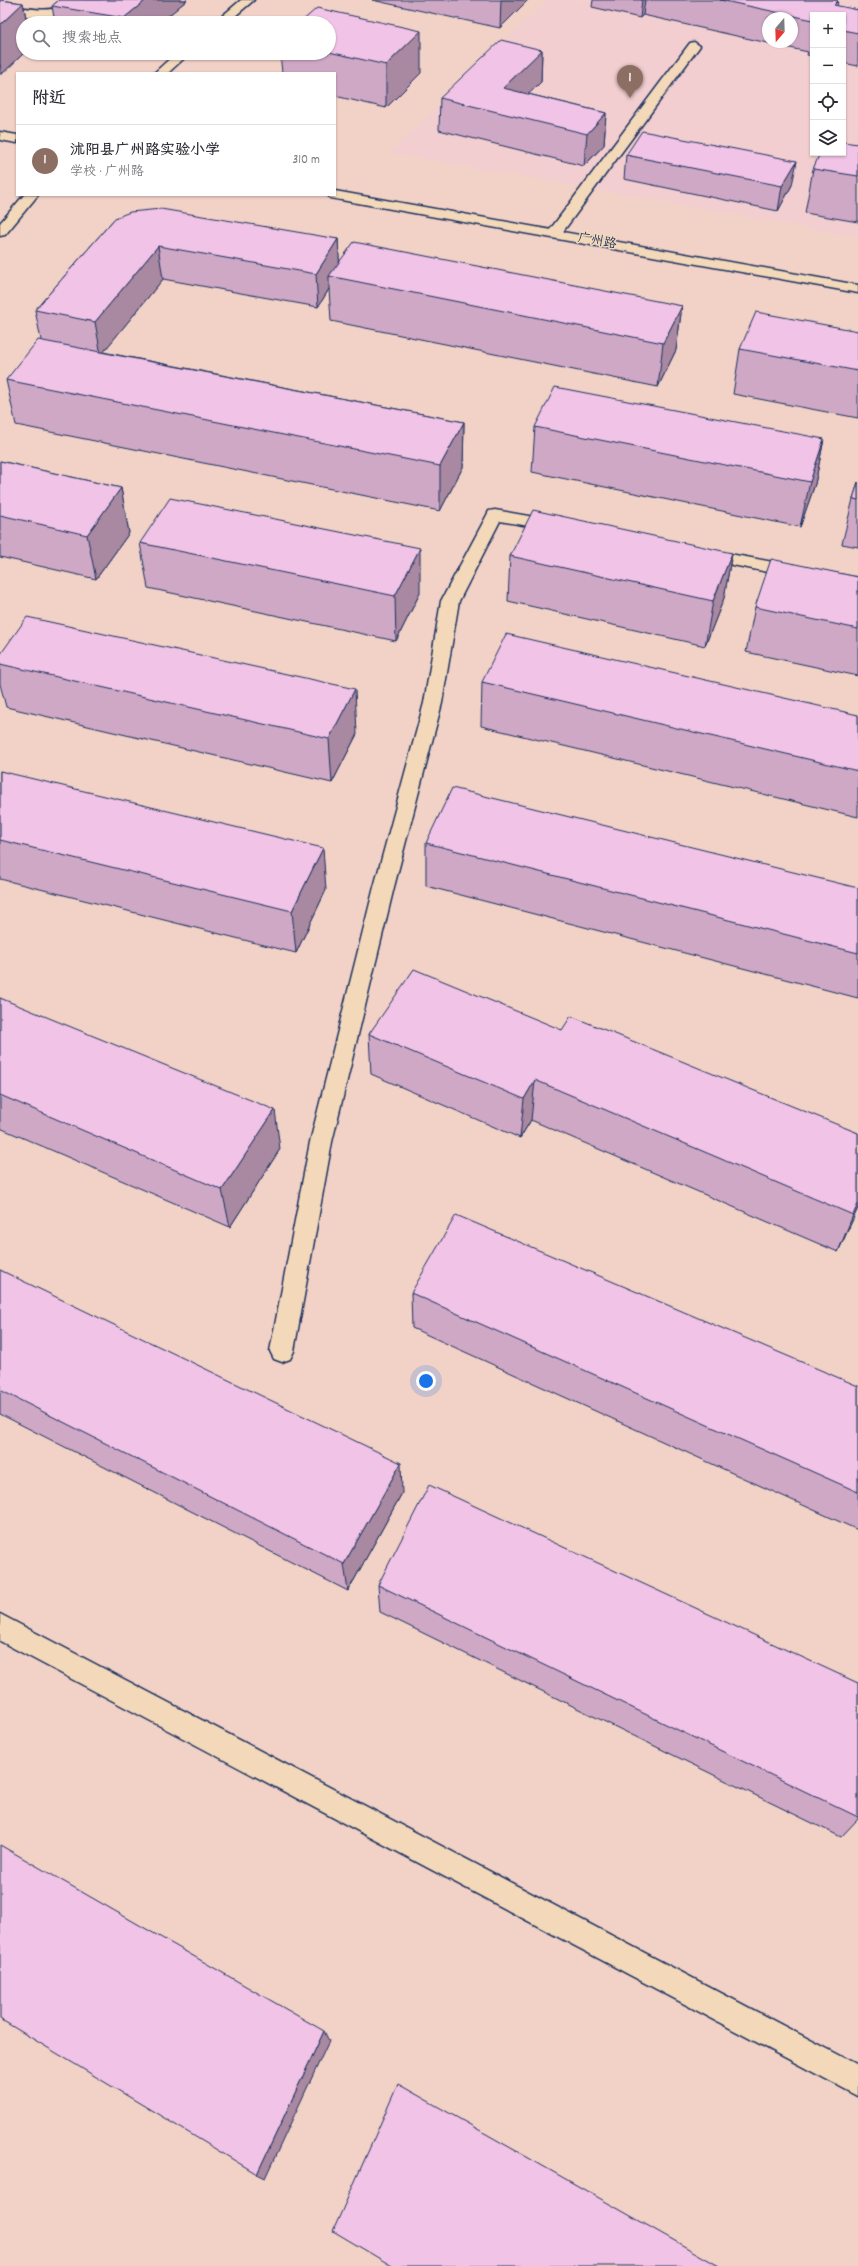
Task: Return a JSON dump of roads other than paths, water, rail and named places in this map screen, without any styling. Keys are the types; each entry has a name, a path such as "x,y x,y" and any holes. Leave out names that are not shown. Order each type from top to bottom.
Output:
{"street":[{"path":"0,8 38,14 67,12 95,0"},
{"path":"229,16 248,0"},
{"path":"554,234 694,46"},
{"path":"161,72 176,60"},
{"path":"0,136 16,138"},
{"name":"广州路","path":"336,195 858,289"},
{"path":"0,232 30,196"},
{"path":"282,1351 321,1142 384,887 433,703 450,601 495,515 572,529"},
{"path":"688,551 858,584"},
{"path":"0,1628 858,2081"}],"place":[{"name":"沭阳县广州路实验小学","path":"630,98"}]}
